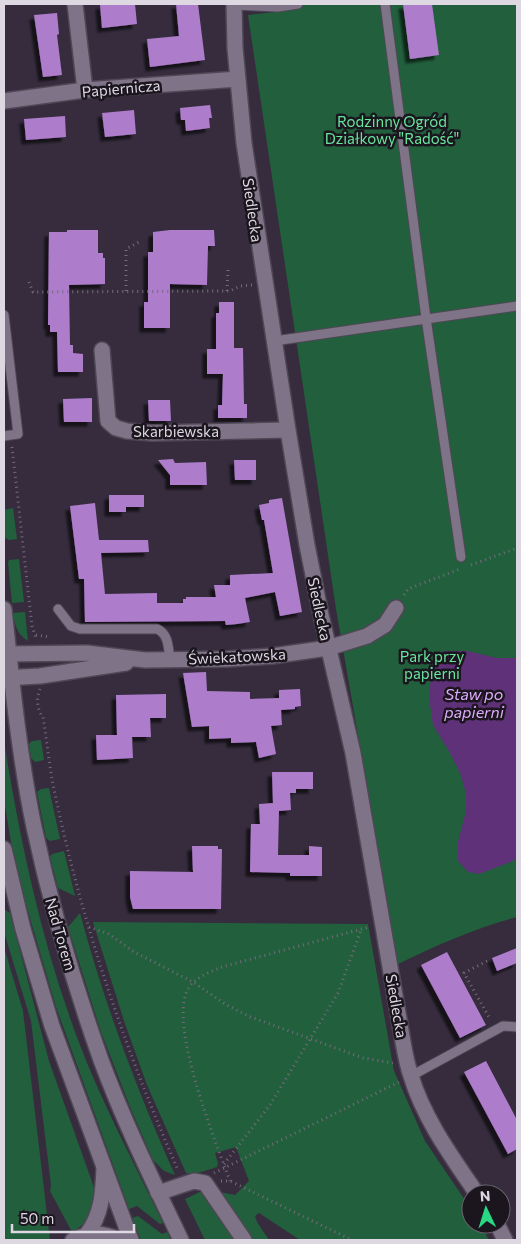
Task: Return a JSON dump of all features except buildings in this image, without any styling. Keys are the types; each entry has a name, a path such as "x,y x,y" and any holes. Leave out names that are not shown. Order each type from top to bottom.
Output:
{"street":[{"path":"75,4 85,90"},
{"name":"Siedlecka","path":"234,5 244,143 288,430 307,545 328,648 353,754 409,1070 422,1104 448,1151 470,1184"},
{"name":"Papiernicza","path":"4,101 85,90 238,79"},
{"name":"Skarbiewska","path":"102,350 108,421 116,428 152,433 288,430"},
{"name":"Świekatowska","path":"8,678 89,669 145,660 250,658 328,648 367,636 385,625 396,608"},
{"name":"Nad Torem","path":"4,610 8,678 23,768 34,827 56,918 102,1061 126,1123 181,1240"},
{"name":"Świekatowska","path":"6,654 87,653 145,660"},
{"path":"4,849 22,929 52,1026 131,1240"},
{"path":"80,1237 94,1225 98,1215 103,1195 104,1168"},
{"path":"158,1193 185,1183 200,1180 205,1182 244,1240"},
{"path":"80,1237 107,1236 119,1240"}],"lane":[{"path":"234,5 278,6 298,4"},
{"path":"385,4 426,318 461,557"},
{"path":"274,341 517,306"},
{"path":"4,315 18,434 7,438"},
{"path":"58,609 71,626 80,629 157,629 163,632 166,638 170,659"},
{"path":"409,1070 503,1026 517,1027"}],"path":[{"path":"126,291 126,249 139,242"},
{"path":"227,291 228,268"},
{"path":"29,282 33,292 227,291 240,286 265,283"},
{"path":"7,438 32,626 36,635 37,646"},
{"path":"396,608 408,589 517,548"},
{"path":"41,686 37,697 39,713 43,717 59,810 94,950 125,1041 180,1175"},
{"path":"230,1181 199,1098 186,1038 183,1007 188,989 193,982 222,966 382,923"},
{"path":"88,926 109,934 134,952 193,982 225,1004 248,1016 363,1058 409,1070"},
{"path":"225,1166 270,1106 338,993 361,930"},
{"path":"487,961 464,972 496,1030"},
{"path":"200,1180 409,1070"},
{"path":"200,1180 230,1181 352,1240"}],"green space":[{"name":"Rodzinny Ogród Działkowy \"Radość\"","path":"279,4 517,4 517,917 456,937 398,964 336,609 248,15 275,12"},
{"path":"13,508 17,539 9,540 4,537 4,510"},
{"path":"19,559 24,602 12,603 8,563 9,560"},
{"path":"25,612 28,641 21,636 17,629 13,613"},
{"path":"41,740 44,760 35,762 31,758 29,744 32,741"},
{"path":"4,741 25,855 43,930 65,1004 97,1086 163,1223 160,1224 137,1206 129,1209 56,1007 27,908 12,848 4,800"},
{"path":"49,788 60,839 50,841 46,838 37,792 41,789"},
{"path":"64,851 75,896 58,888 50,857 52,854"},
{"path":"4,909 10,913 49,1061 96,1193 95,1205 90,1216 72,1232 50,1191 51,1185 31,1021 4,932"},
{"path":"80,913 89,947 122,1046 175,1175 164,1171 153,1160 101,1032 68,927"},
{"path":"93,922 368,924 394,1071 425,1141 461,1194 461,1234 486,1234 489,1240 300,1240 259,1213 255,1216 257,1222 269,1240 250,1240 215,1191 235,1195 249,1181 236,1147 215,1153 218,1163 217,1167 198,1173 186,1173 147,1085 124,1021"},
{"path":"4,947 23,1011 50,1240 4,1240"},
{"path":"206,1189 239,1240 205,1240 185,1199"},
{"path":"138,1216 162,1234 167,1232 171,1240 141,1240 132,1218"}],"water":[{"name":"Staw po papierni","path":"443,651 467,651 497,658 517,658 517,857 513,861 479,874 468,872 458,861 458,842 466,811 466,793 460,773 433,725 429,698 432,667"}],"park label":[{"name":"Park przy papierni","path":"432,664"}]}
